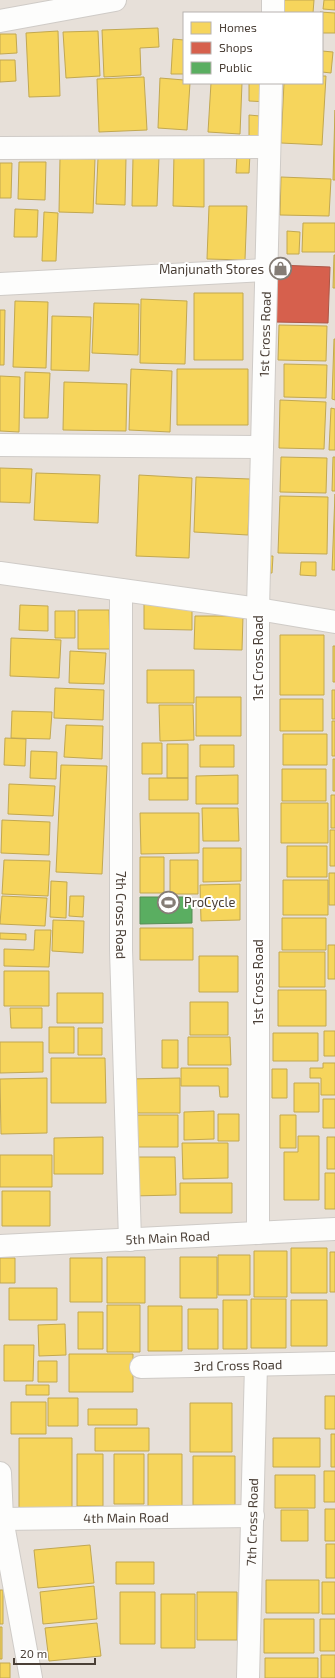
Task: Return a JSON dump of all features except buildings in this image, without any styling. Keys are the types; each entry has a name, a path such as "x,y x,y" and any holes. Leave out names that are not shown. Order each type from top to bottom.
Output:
{"street":[{"path":"0,21 115,0"},
{"path":"273,0 273,12"},
{"name":"1st Cross Road","path":"258,1233 258,609 271,84"},
{"path":"0,148 269,147"},
{"path":"0,284 266,270"},
{"path":"0,445 262,447"},
{"path":"0,573 258,609 335,622"},
{"name":"7th Cross Road","path":"121,590 121,950 130,1240"},
{"name":"5th Main Road","path":"0,1246 335,1229"},
{"name":"3rd Cross Road","path":"141,1368 335,1363"},
{"name":"7th Cross Road","path":"248,1678 256,1365"},
{"path":"0,1473 1,1519 31,1678"},
{"name":"4th Main Road","path":"1,1519 253,1516"}],"shaded area":[{"path":"0,0 335,0 335,1678 0,1678"}],"place":[{"name":"Manjunath Stores","path":"280,269"},
{"name":"ProCycle","path":"169,902"}]}
